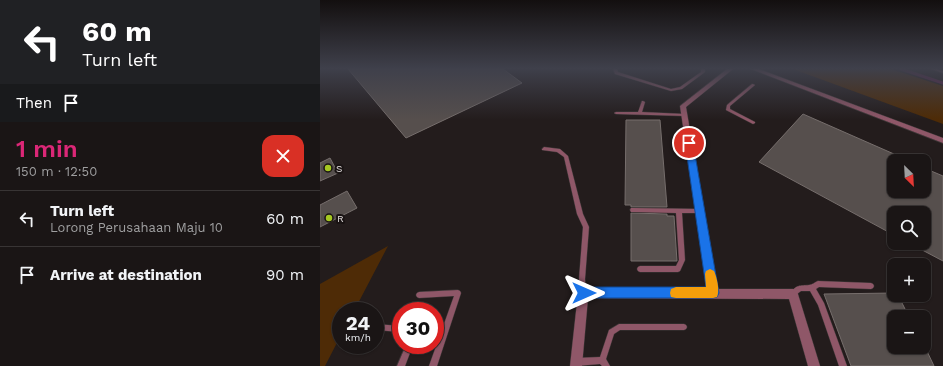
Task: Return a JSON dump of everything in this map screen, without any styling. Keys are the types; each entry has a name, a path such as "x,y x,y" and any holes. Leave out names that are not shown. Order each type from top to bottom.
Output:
{"street":[{"path":"708,86 683,106 713,293"},
{"path":"799,86 943,141"},
{"path":"576,364 584,293 713,293 793,294 814,366"}],"lane":[{"path":"658,86 671,90 684,86"},
{"path":"751,86 728,106 728,110 753,123"},
{"path":"640,114 643,102"},
{"path":"616,113 685,115"},
{"path":"544,149 558,150 566,156 580,214 586,227 582,279 584,293"},
{"path":"633,210 700,211"},
{"path":"640,269 678,269 682,260 679,210"},
{"path":"793,294 800,288 812,288 818,284 871,286"},
{"path":"812,288 821,303 843,366"},
{"path":"419,295 458,292 433,366"},
{"path":"576,364 604,363 611,332 619,327 684,327"},
{"path":"401,366 406,354"}],"shaded area":[{"path":"840,86 943,86 943,124"},
{"path":"388,246 359,302 332,302 332,352 325,366 320,366 320,284"}],"building":[{"path":"362,86 516,86 406,138"},
{"path":"803,114 894,154 887,154 887,198 931,198 931,171 943,176 943,261 922,250 931,250 931,206 887,206 887,231 759,162"},
{"path":"626,120 660,120 667,207 631,207 631,205 625,205"},
{"name":"S","path":"330,158 338,173 320,181 320,163"},
{"name":"R","path":"347,191 357,208 320,227 320,205"},
{"path":"631,213 667,214 667,216 674,216 677,261 631,261"},
{"path":"887,293 887,302 902,302 906,310 887,310 887,354 928,354 934,366 851,366 824,294"}],"slow traffic":[{"path":"676,293 713,293 710,274"}],"place":[{"name":"S","path":"328,168"},
{"name":"R","path":"329,218"}],"route":[{"path":"584,293 713,293 689,143"}]}
